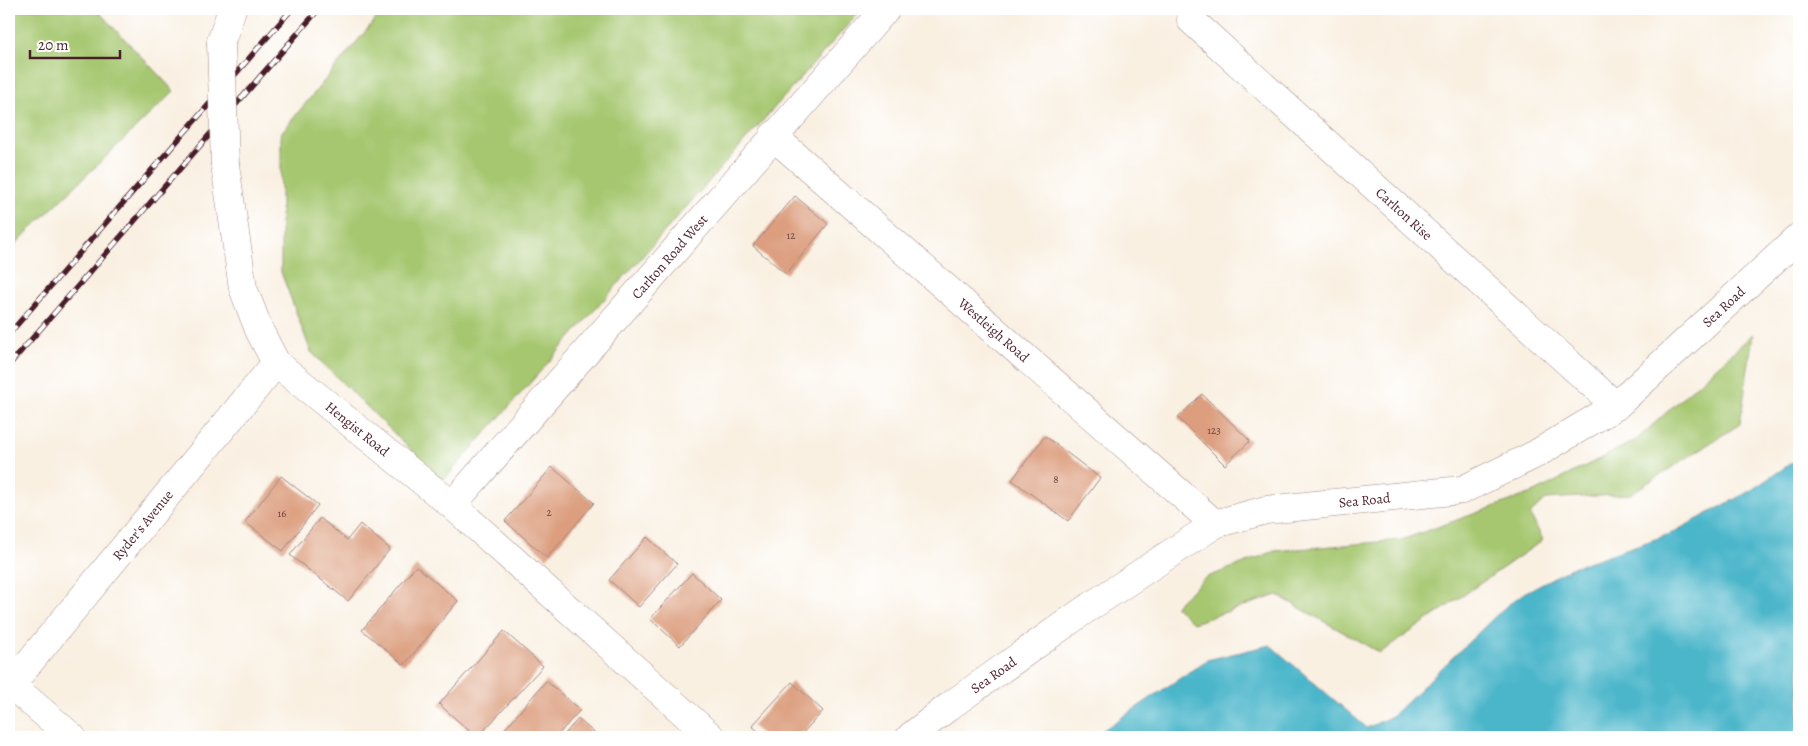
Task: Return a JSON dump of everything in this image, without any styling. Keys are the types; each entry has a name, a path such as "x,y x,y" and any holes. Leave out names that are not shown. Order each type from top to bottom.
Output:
{"street":[{"name":"Hengist Road","path":"232,9 221,42 225,165 244,288 259,330 276,363 452,505 711,737"},
{"name":"Carlton Road West","path":"452,505 886,9"},
{"name":"Carlton Rise","path":"1190,22 1616,406"},
{"name":"Westleigh Road","path":"773,136 1215,524"},
{"name":"Sea Road","path":"910,737 950,705 1082,612 1215,524 1266,510 1462,490 1536,454 1616,406 1799,237"},
{"name":"Ryder's Avenue","path":"10,686 276,363"},
{"path":"10,686 72,737"}],"green space":[{"path":"9,9 96,9 174,91 9,250"},
{"path":"384,9 862,9 443,481 311,352 281,272 281,133"},
{"path":"1753,334 1740,424 1630,494 1546,499 1530,514 1543,540 1380,653 1277,595 1193,623 1175,606 1205,578 1275,551 1401,540 1535,492 1636,440"}],"water":[{"path":"1799,458 1799,737 1093,737 1207,660 1270,645 1367,728 1392,716 1504,608 1524,593 1573,567 1670,534 1750,491"}],"building":[{"path":"795,196 828,224 786,274 753,246"},
{"path":"1202,394 1250,441 1225,465 1178,418"},
{"path":"1045,436 1100,478 1068,521 1012,480"},
{"path":"552,467 594,503 547,558 505,521"},
{"path":"281,476 318,505 283,551 245,522"},
{"path":"320,518 347,540 360,524 390,549 348,601 290,555"},
{"path":"647,537 677,564 639,607 609,580"},
{"path":"416,566 458,601 404,665 362,630"},
{"path":"692,573 721,600 680,646 650,619"},
{"path":"504,631 543,666 476,737 439,704"},
{"path":"546,681 580,710 556,737 498,737"},
{"path":"792,682 823,711 799,737 765,737 752,726"},
{"path":"578,719 599,737 562,737"}],"railway":[{"path":"9,334 292,9"},
{"path":"9,365 319,9"}]}
